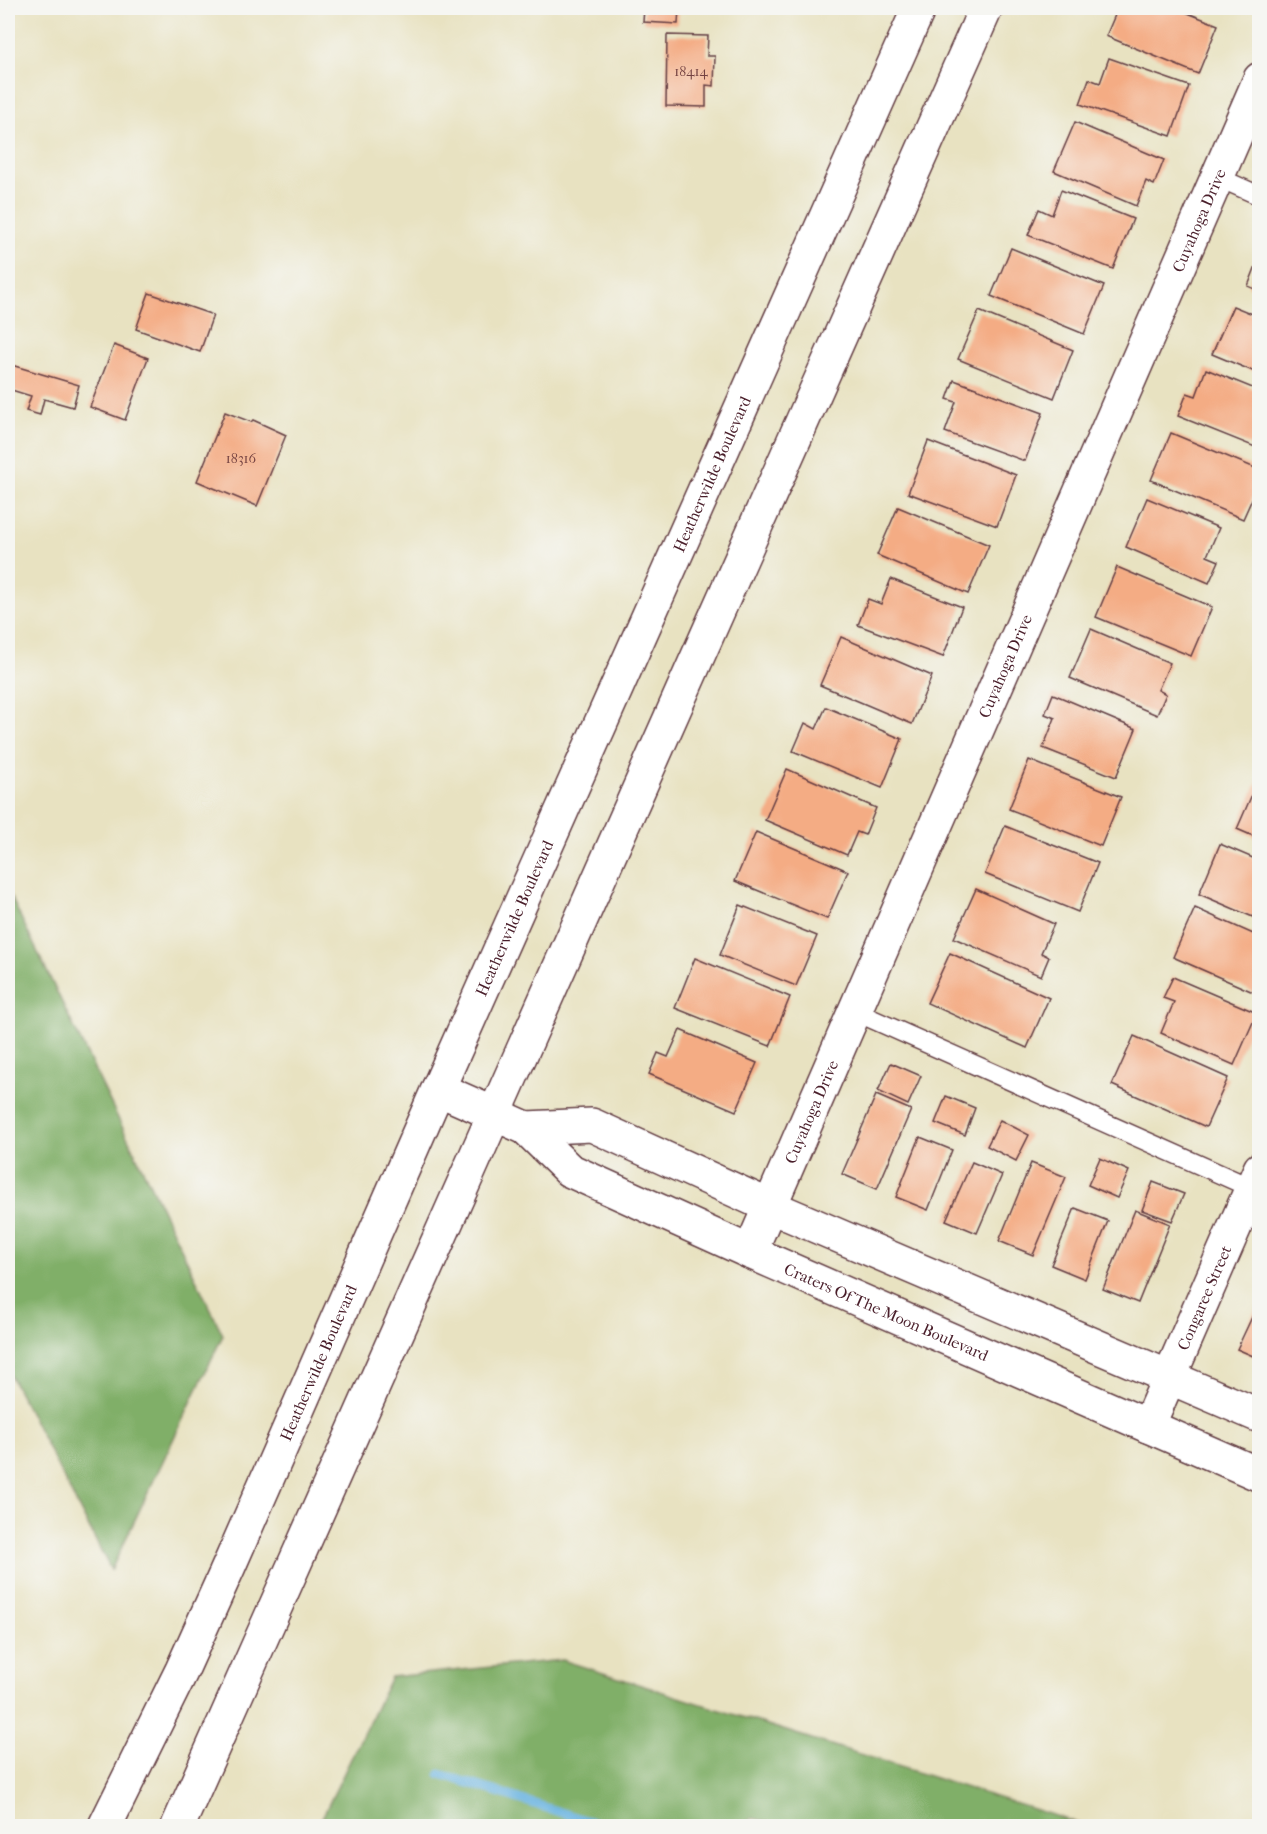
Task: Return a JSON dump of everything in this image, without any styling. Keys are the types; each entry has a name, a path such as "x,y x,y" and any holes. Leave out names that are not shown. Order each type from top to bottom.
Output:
{"main road":[{"name":"Heatherwilde Boulevard","path":"105,1827 220,1587 438,1089 919,8"},
{"path":"178,1827 986,8"},
{"name":"Cuyahoga Drive","path":"750,1252 1260,80"},
{"name":"Craters Of The Moon Boulevard","path":"438,1089 526,1128 569,1170 750,1252 1260,1475"},
{"name":"Craters Of The Moon Boulevard","path":"526,1128 592,1125 769,1206 1260,1416"},
{"name":"Congaree Street","path":"1148,1426 1257,1183"}],"lane":[{"path":"1217,177 1260,196"},
{"path":"854,1011 1257,1183"}],"green space":[{"path":"8,891 223,1335 111,1570 8,1371"},
{"path":"562,1660 1087,1826 786,1826 752,1818 742,1826 318,1826 391,1677"}],"building":[{"path":"644,8 679,8 678,24 643,22"},
{"path":"1118,8 1175,8 1218,25 1198,74 1106,36"},
{"path":"667,35 708,36 707,56 715,56 714,86 706,85 706,107 666,106"},
{"path":"1109,58 1189,86 1171,136 1080,104 1089,79 1100,83"},
{"path":"1075,122 1164,160 1154,185 1146,181 1136,206 1054,171"},
{"path":"1061,190 1133,219 1113,269 1028,235 1039,209 1052,215"},
{"path":"1011,248 1104,286 1084,334 991,296"},
{"path":"1260,258 1260,291 1248,286"},
{"path":"149,293 213,315 200,352 136,329"},
{"path":"1233,306 1260,317 1260,374 1212,354"},
{"path":"979,311 1073,350 1054,398 958,359"},
{"path":"114,345 148,358 125,420 90,407"},
{"path":"8,364 79,385 73,407 44,399 40,415 26,411 31,396 8,389"},
{"path":"1206,369 1260,391 1260,449 1178,416 1187,393 1196,396"},
{"path":"954,380 1043,413 1025,461 945,432 956,402 947,399"},
{"path":"225,412 251,422 253,420 286,435 257,506 197,481"},
{"path":"1171,433 1260,470 1260,481 1243,519 1151,480"},
{"path":"928,441 1016,475 997,526 908,493"},
{"path":"1147,498 1219,528 1207,556 1219,561 1209,583 1126,547"},
{"path":"898,507 989,545 968,594 877,555"},
{"path":"1117,567 1212,607 1191,656 1096,617"},
{"path":"891,579 962,607 943,657 858,625 868,599 881,604"},
{"path":"1091,629 1170,663 1158,690 1166,694 1157,715 1070,678"},
{"path":"841,637 932,676 912,724 820,685"},
{"path":"1053,694 1136,729 1116,777 1043,748 1055,718 1045,714"},
{"path":"826,707 902,739 882,788 793,751 805,723 816,729"},
{"path":"1029,760 1121,797 1101,846 1009,809"},
{"path":"787,769 876,808 865,835 857,832 847,855 765,820"},
{"path":"1260,776 1260,839 1237,829"},
{"path":"1005,826 1098,863 1078,912 985,874"},
{"path":"756,832 848,871 827,919 735,881"},
{"path":"1220,844 1260,861 1260,920 1199,894"},
{"path":"976,889 1054,924 1041,953 1049,957 1041,976 954,938"},
{"path":"740,905 817,936 796,986 720,955"},
{"path":"1195,908 1260,937 1260,995 1173,957"},
{"path":"950,953 1049,998 1027,1048 927,1003"},
{"path":"695,958 790,997 770,1046 675,1008"},
{"path":"1173,977 1257,1013 1234,1065 1161,1033 1174,1002 1163,998"},
{"path":"680,1030 757,1063 736,1111 649,1074 658,1053 668,1057"},
{"path":"1134,1036 1228,1078 1206,1127 1112,1085"},
{"path":"891,1063 921,1076 908,1105 878,1091"},
{"path":"876,1095 911,1110 877,1189 842,1174"},
{"path":"946,1096 975,1108 965,1135 935,1123"},
{"path":"1000,1120 1029,1135 1016,1161 987,1146"},
{"path":"920,1137 952,1150 928,1210 896,1197"},
{"path":"1100,1158 1129,1171 1117,1198 1088,1185"},
{"path":"972,1162 1002,1175 977,1233 946,1220"},
{"path":"1031,1163 1066,1177 1033,1255 999,1241"},
{"path":"1153,1182 1184,1194 1172,1221 1142,1210"},
{"path":"1075,1208 1108,1221 1085,1279 1051,1265"},
{"path":"1135,1210 1170,1224 1138,1303 1103,1289"},
{"path":"1260,1300 1260,1359 1237,1349"}],"waterway":[{"path":"440,1774 604,1826"}]}
